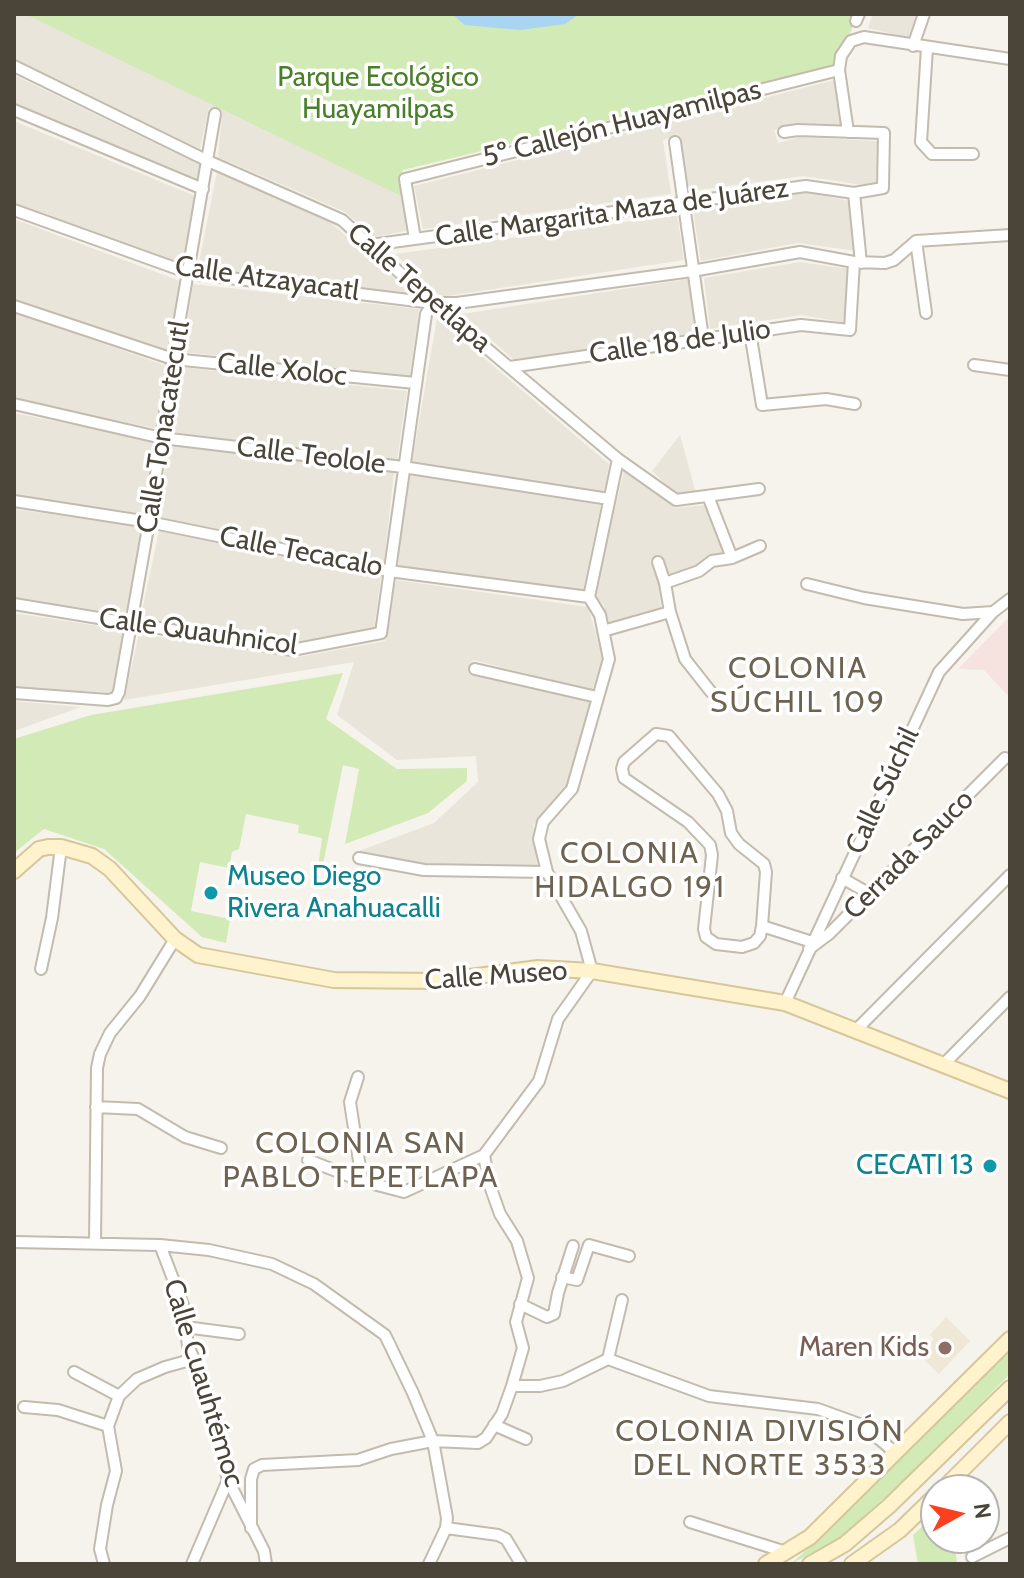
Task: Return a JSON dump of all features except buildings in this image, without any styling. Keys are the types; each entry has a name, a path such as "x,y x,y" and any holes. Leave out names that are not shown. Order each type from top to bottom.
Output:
{"street":[{"path":"913,46 924,14"},
{"path":"848,132 839,70 841,56 851,41 864,37 1010,59"},
{"path":"927,48 921,142 932,154 973,154"},
{"name":"Calle Tepetlapa","path":"14,66 208,161 342,220 433,303 618,459 676,500 759,489"},
{"name":"5º Callejón Huayamilpas","path":"415,239 405,179 839,70"},
{"path":"14,110 203,189"},
{"name":"Calle Tonacatecutl","path":"14,693 108,700 116,698 119,692 215,114"},
{"path":"784,132 884,133 883,188 854,193 857,262 894,260 916,241 1010,235"},
{"path":"675,142 703,338"},
{"name":"Calle Margarita Maza de Juárez","path":"370,245 806,186 854,193"},
{"name":"Calle Atzayacatl","path":"14,210 189,273 433,303 457,303 692,271 800,252 857,262"},
{"path":"916,241 926,313"},
{"name":"Calle 18 de Julio","path":"510,367 801,325 850,330 857,262"},
{"path":"389,571 426,314 433,303"},
{"name":"Calle Xoloc","path":"14,306 173,359 415,383"},
{"path":"750,332 762,405 826,399 855,404"},
{"path":"974,365 1010,370"},
{"name":"Calle Teolole","path":"14,404 162,438 403,467 609,499"},
{"path":"308,1160 362,1181 404,1192 484,1155 539,1081 558,1019 592,971 581,931 547,872 539,839 541,827 572,789 609,659 597,609 589,597 618,459"},
{"path":"708,496 732,558"},
{"name":"Calle Tecacalo","path":"14,501 149,522 389,571 589,597"},
{"path":"665,583 699,571 712,561 732,558 760,546"},
{"path":"658,562 685,659 711,692"},
{"name":"Calle Quauhnicol","path":"14,604 298,650 381,633 389,571"},
{"path":"807,584 864,598 963,614 993,612"},
{"name":"Calle Súchil","path":"785,1003 939,672 993,612 1010,599"},
{"path":"603,631 670,612"},
{"path":"475,669 597,697"},
{"path":"656,734 669,736 718,794 727,811 731,833 739,844 758,856 764,864 762,926 760,936 754,943 742,947 716,944 706,937 704,929 712,855 710,845 688,822 624,778 624,762 656,734"},
{"name":"Cerrada Sauco","path":"811,945 829,934 1005,758"},
{"path":"14,871 39,849 61,847 52,918 41,969"},
{"name":"Calle Museo","path":"61,847 92,856 110,869 175,939 198,955 334,980 439,981 538,968 592,971 785,1003 1010,1091"},
{"path":"359,858 424,870 547,872"},
{"path":"855,1031 1010,875"},
{"path":"842,878 870,894"},
{"path":"762,926 811,945"},
{"path":"95,1243 96,1107 100,1054 110,1033 140,996 175,939"},
{"path":"943,1065 1010,997"},
{"path":"358,1077 350,1102 362,1181"},
{"path":"96,1107 138,1109 185,1137 221,1148"},
{"path":"251,1528 251,1479 254,1469 262,1465 358,1460 391,1449 433,1441 478,1443 486,1438 502,1414 523,1348 516,1326 528,1285 525,1262 517,1241 500,1214 489,1183 484,1155"},
{"path":"14,1242 160,1245 209,1250 272,1264 314,1284 385,1335 433,1441 447,1518 446,1528 429,1564"},
{"name":"Calle Cuauhtémoc","path":"160,1245 183,1305 188,1346 203,1378 228,1480 264,1551 266,1564"},
{"path":"562,1277 577,1280 589,1245 629,1256"},
{"path":"520,1304 551,1317 573,1246"},
{"path":"608,1359 622,1300"},
{"path":"185,1327 239,1334"},
{"path":"766,1564 810,1537 1009,1341"},
{"path":"104,1564 100,1549 116,1471 108,1426 119,1396 137,1379 194,1359"},
{"path":"512,1386 540,1386 563,1381 608,1359 709,1396 818,1409 862,1425 896,1453"},
{"path":"74,1372 119,1396"},
{"path":"810,1564 845,1544 889,1506 1010,1388"},
{"path":"24,1407 58,1410 108,1426"},
{"path":"958,1474 1010,1422"},
{"path":"494,1425 526,1439"},
{"path":"192,1564 228,1480"},
{"path":"852,1564 900,1530 920,1511"},
{"path":"690,1522 786,1552"},
{"path":"446,1528 498,1535 506,1539 521,1564"},
{"path":"972,1557 1010,1538"}],"shaded area":[{"path":"14,14 26,14 182,87 403,197 406,231 374,237 345,212 218,157 222,112 209,108 200,149 14,59"},
{"path":"873,14 917,14 908,38 868,28"},
{"path":"14,75 200,165 197,184 14,107"},
{"path":"835,80 841,125 800,123 774,130 778,143 800,137 877,141 876,187 803,176 690,191 678,135 663,140 671,194 423,229 414,186"},
{"path":"14,121 195,196 183,268 14,205"},
{"path":"217,172 330,222 412,294 197,272"},
{"path":"806,192 849,201 856,251 798,243 701,261 693,211"},
{"path":"677,215 684,260 441,297 395,254"},
{"path":"14,219 180,281 168,354 14,301"},
{"path":"800,262 849,269 848,323 801,315 710,329 704,278"},
{"path":"688,279 696,333 514,360 462,314"},
{"path":"193,284 419,309 410,377 183,352"},
{"path":"14,312 164,365 159,429 14,401"},
{"path":"437,318 609,464 604,493 412,462"},
{"path":"179,367 407,391 397,460 173,432"},
{"path":"14,413 155,441 145,514 14,496"},
{"path":"680,435 696,493 678,496 652,471"},
{"path":"169,445 394,472 384,563 157,517"},
{"path":"624,471 651,487 675,508 706,505 724,554 669,575 661,555 650,560 659,586 661,609 606,626 604,605 594,595"},
{"path":"409,475 601,505 583,590 395,566"},
{"path":"14,509 141,527 128,615 14,598"},
{"path":"159,531 381,576 374,629 298,644 140,620"},
{"path":"396,580 588,607 603,658 592,690 473,660 469,674 591,700 567,786 533,825 537,867 421,864 359,851 434,823 478,782 476,756 397,760 337,715 354,662 124,700 139,634 298,657 385,641"},
{"path":"14,613 126,630 113,693 14,687"},
{"path":"1010,616 1010,698 984,670 958,669"},
{"path":"14,701 81,707 14,731"},
{"name":"Maren Kids","path":"946,1317 970,1341 939,1374 919,1355 934,1339 930,1335"}],"green space":[{"name":"Parque Ecológico Huayamilpas","path":"25,14 858,14 837,65 403,170 400,180 403,197"},
{"path":"343,673 326,719 397,769 467,768 467,781 428,813 345,844 359,769 343,765 322,869 318,868 322,838 298,833 299,825 246,814 239,849 232,852 229,868 200,862 191,911 230,919 226,943 202,937 104,849 44,829 14,853 14,739 91,715"},
{"path":"1010,1349 1010,1374 912,1472 843,1536 791,1564 838,1521"},
{"path":"920,1529 920,1554 956,1554 957,1564 918,1564 913,1535"}],"water":[{"path":"452,14 579,14 565,24 520,30 465,25"}],"place":[{"name":"Museo Diego Rivera Anahuacalli","path":"211,893"},
{"name":"CECATI 13","path":"990,1166"},
{"name":"Maren Kids","path":"945,1348"}],"district":[{"name":"COLONIA SÚCHIL 109","path":"798,686"},
{"name":"COLONIA HIDALGO 191","path":"630,871"},
{"name":"COLONIA SAN PABLO TEPETLAPA","path":"361,1161"},
{"name":"COLONIA DIVISIÓN DEL NORTE 3533","path":"760,1449"}]}
